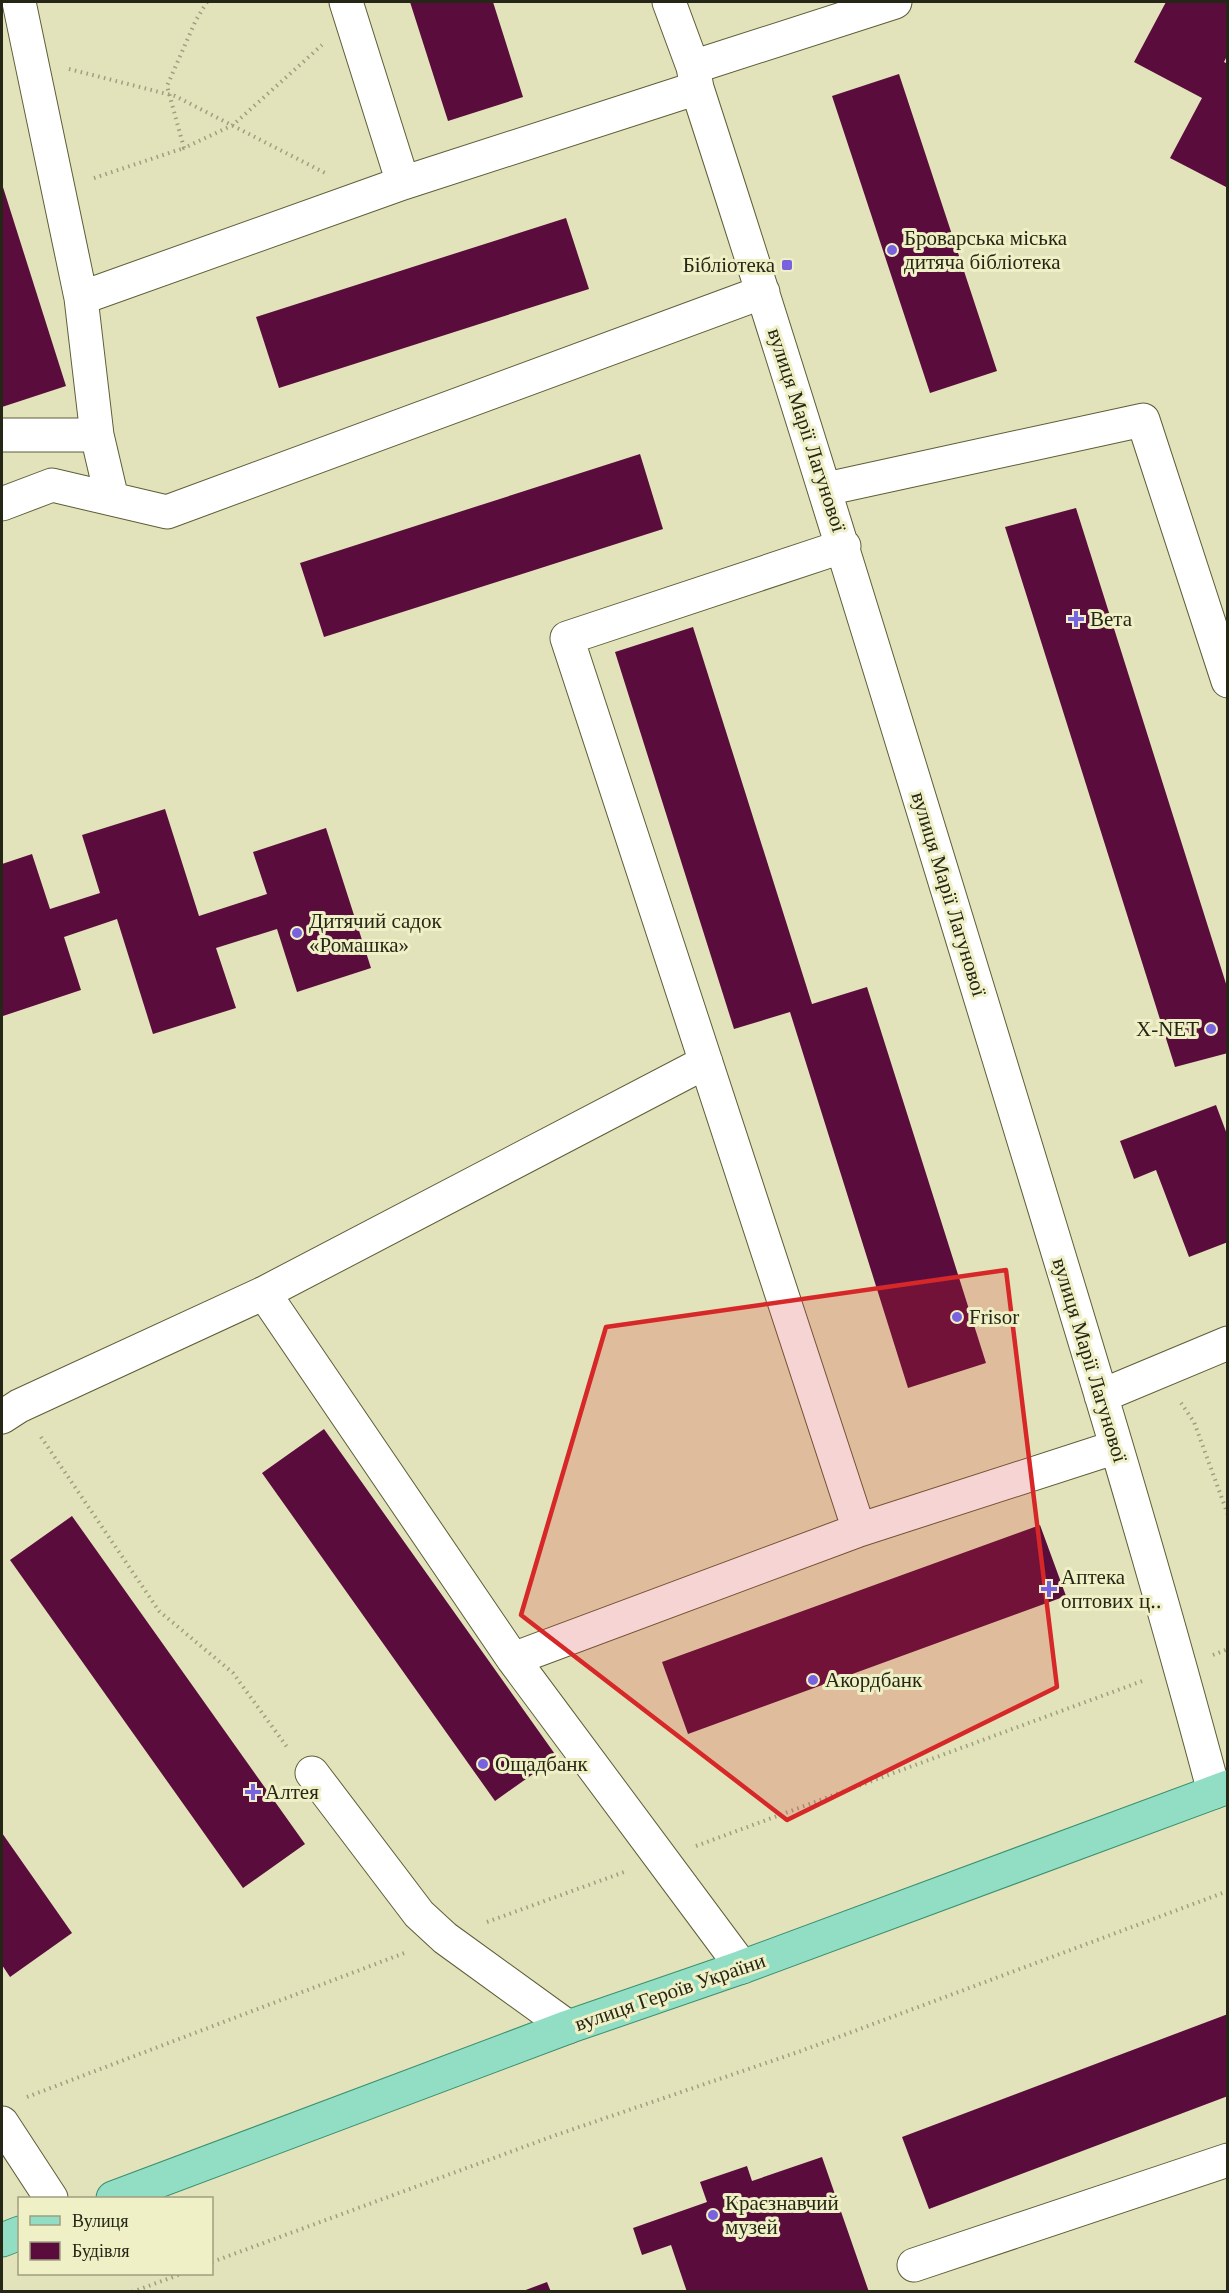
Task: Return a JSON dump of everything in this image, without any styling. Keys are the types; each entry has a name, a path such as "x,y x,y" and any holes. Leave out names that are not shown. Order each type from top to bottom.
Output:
{"main road":[{"name":"вулиця Героїв України","path":"118,2197 568,2028 742,1967 1221,1790"},
{"path":"2,2240 18,2234"}],"street":[{"path":"19,2 81,298 97,435 112,499"},
{"name":"вулиця Марії Лагунової","path":"669,2 844,546 1181,1666 1221,1790"},
{"path":"81,298 695,78 895,2"},
{"path":"349,10 403,183"},
{"path":"2,504 52,485 167,512 764,292"},
{"path":"826,489 1143,420 1227,681"},
{"path":"2,435 97,435"},
{"path":"844,546 567,638 859,1530"},
{"path":"10,1411 264,1293 706,1062"},
{"path":"264,1293 513,1659 742,1967"},
{"path":"1101,1396 1227,1343"},
{"path":"513,1659 859,1530 1116,1447"},
{"path":"312,1773 418,1914 445,1938 568,2028"},
{"path":"2,2123 50,2197"},
{"path":"914,2265 1227,2160"}],"path":[{"path":"184,148 167,86 195,20 207,2"},
{"path":"58,190 184,148 233,125 349,10"},
{"path":"31,59 169,94 367,196"},
{"path":"1161,1371 1194,1422 1227,1515"},
{"path":"10,1411 159,1611 233,1674 293,1756 312,1773"},
{"path":"24,2099 445,1938 1227,1649"},
{"path":"213,2262 556,2135 801,2051 1227,1892"},
{"path":"132,2292 178,2275"}],"highlighted area":[{"path":"1006,1270 1057,1687 787,1820 521,1615 606,1327"}],"building":[{"path":"410,2 493,2 523,97 448,121"},
{"path":"1166,2 1228,2 1228,54 1224,62 1228,64 1228,188 1170,158 1202,98 1134,62"},
{"path":"899,74 997,371 930,393 832,96"},
{"path":"2,184 66,386 2,407"},
{"path":"566,218 589,289 279,388 256,317"},
{"path":"640,454 663,529 324,637 300,563"},
{"path":"1076,508 1228,990 1228,1053 1175,1067 1005,527"},
{"path":"693,627 812,1004 867,987 986,1363 908,1388 790,1012 734,1029 615,652"},
{"path":"165,809 199,916 267,894 253,852 326,828 371,968 297,992 277,929 216,948 236,1008 153,1034 117,919 64,937 81,990 3,1016 2,864 32,854 50,909 100,893 82,835"},
{"path":"1216,1105 1228,1137 1228,1242 1189,1257 1156,1170 1134,1179 1120,1141"},
{"path":"324,1429 557,1757 495,1801 262,1473"},
{"path":"72,1516 305,1844 243,1888 10,1560"},
{"path":"1040,1525 1066,1596 688,1734 662,1662"},
{"path":"2,1833 72,1933 10,1977 2,1965"},
{"path":"1228,2014 1228,2096 929,2209 902,2137"},
{"path":"822,2157 869,2292 687,2292 671,2245 642,2255 633,2228 707,2202 700,2182 747,2166 752,2181"},
{"path":"547,2282 551,2292 523,2292 523,2291"}],"place":[{"name":"Броварська міська дитяча бібліотека","path":"892,250"},
{"name":"Бібліотека","path":"787,265"},
{"name":"Вета","path":"1076,619"},
{"name":"Дитячий садок «Ромашка»","path":"297,933"},
{"name":"Х-NET","path":"1211,1029"},
{"name":"Frisor","path":"957,1317"},
{"name":"Аптека оптових ц‥","path":"1049,1589"},
{"name":"Акордбанк","path":"813,1680"},
{"name":"Ощадбанк","path":"483,1764"},
{"name":"Алтея","path":"253,1792"},
{"name":"Краєзнавчий музей","path":"713,2215"}]}
